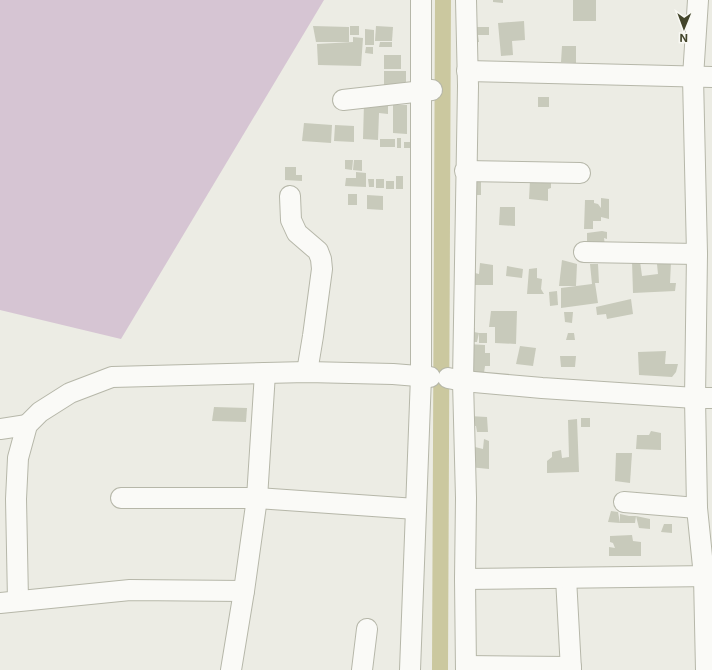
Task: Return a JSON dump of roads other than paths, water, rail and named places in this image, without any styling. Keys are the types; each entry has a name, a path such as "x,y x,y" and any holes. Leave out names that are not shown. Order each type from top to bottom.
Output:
{"street":[{"path":"421,0 441,378 466,498 466,668 571,668 566,578"},
{"path":"410,670 416,509 441,378 465,171 463,82 466,0"},
{"path":"698,0 703,77 698,254 704,398 697,508 708,576 706,670"},
{"path":"463,82 703,77"},
{"path":"343,100 426,90"},
{"path":"465,171 580,173"},
{"path":"290,196 291,220 297,233 318,251 321,259 322,270 307,372"},
{"path":"584,252 698,254"},
{"path":"244,591 130,590 9,602 18,458 27,425 40,412 70,393 112,377 307,372 393,374 542,388 704,398"},
{"path":"231,670 257,498 265,373"},
{"path":"0,428 27,425"},
{"path":"121,498 257,498 416,509"},
{"path":"624,502 697,508"},
{"path":"465,578 708,576"},
{"path":"362,670 367,628"}],"waterway":[{"path":"440,670 443,0"}]}
